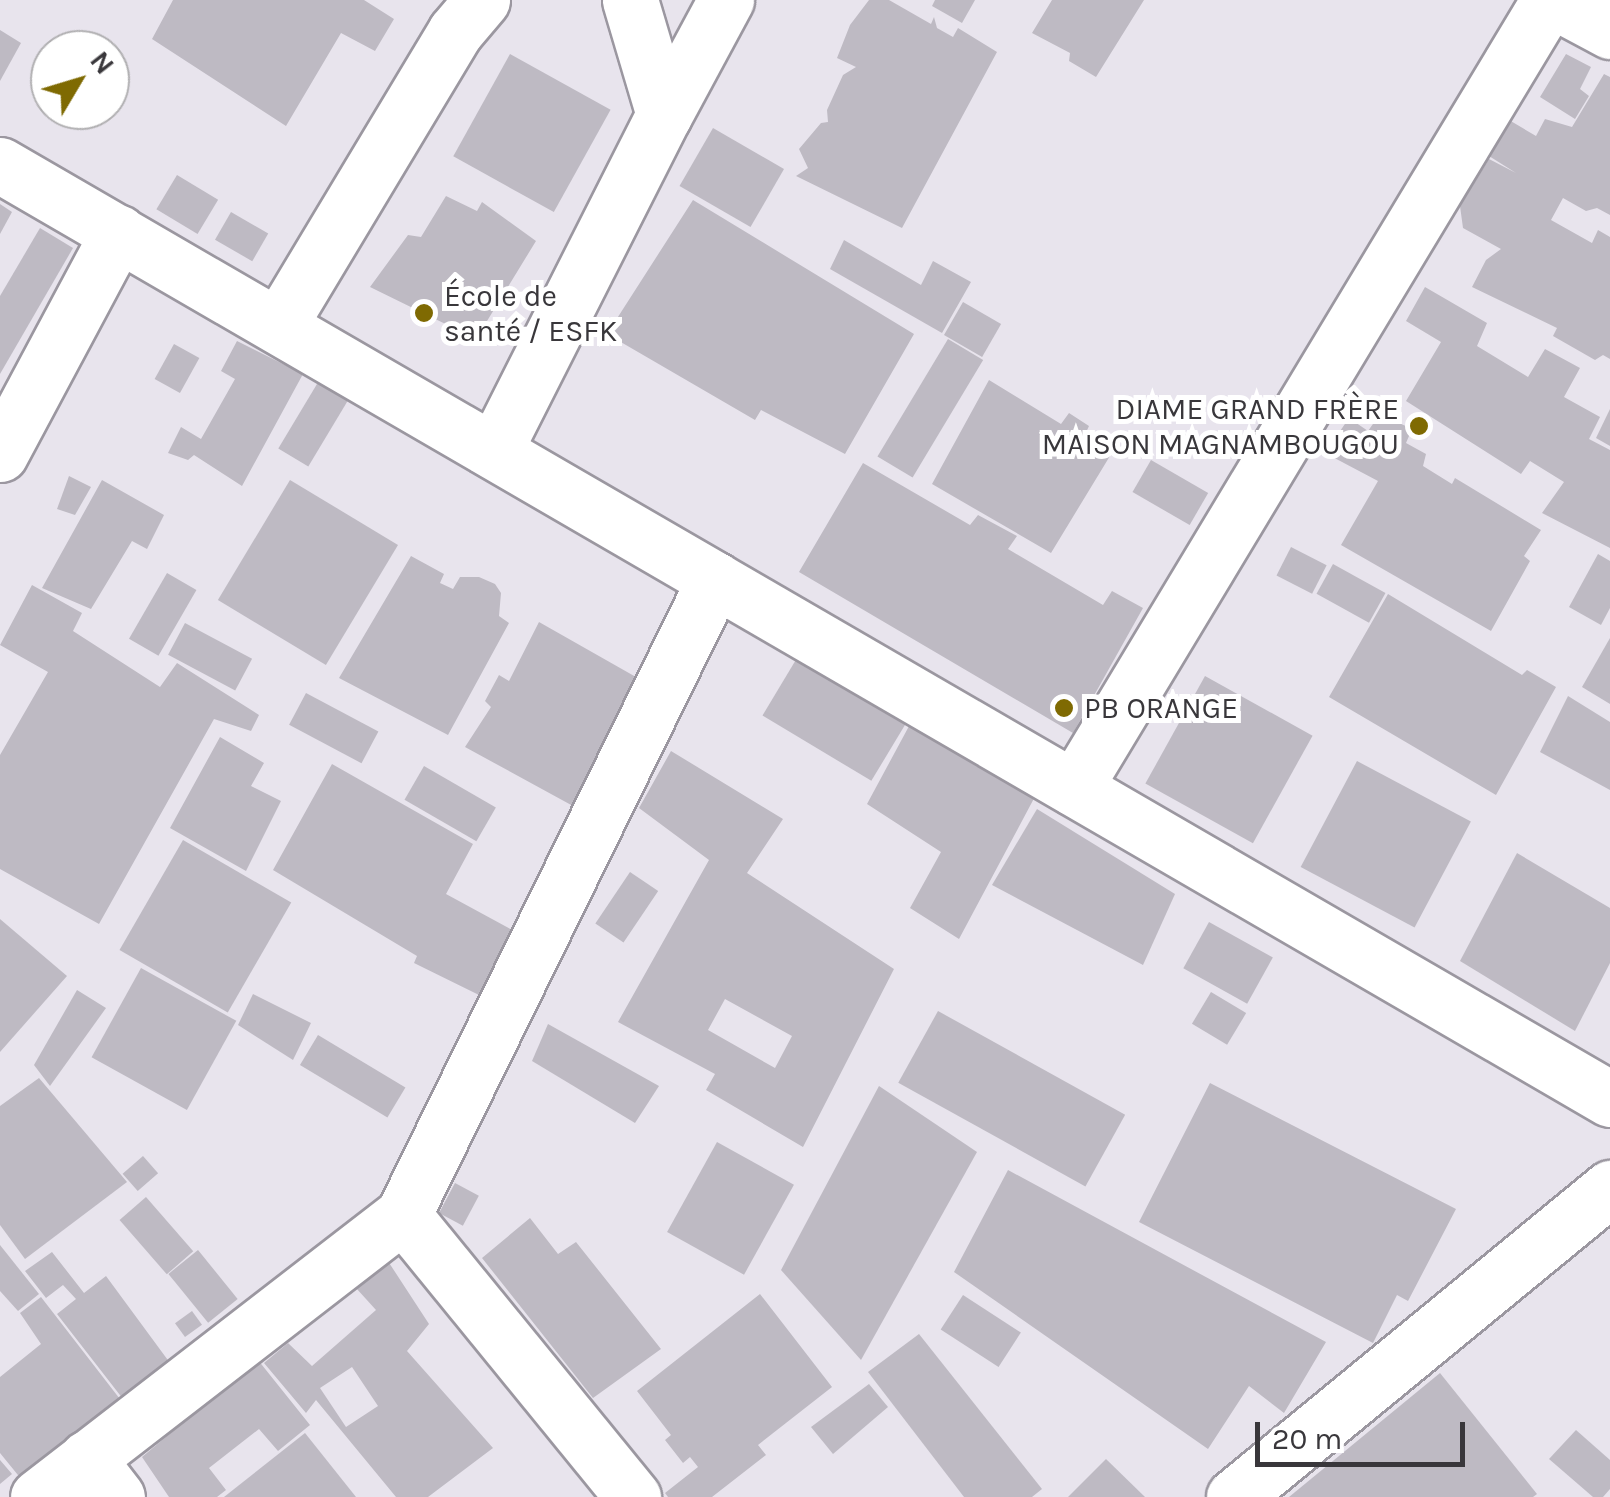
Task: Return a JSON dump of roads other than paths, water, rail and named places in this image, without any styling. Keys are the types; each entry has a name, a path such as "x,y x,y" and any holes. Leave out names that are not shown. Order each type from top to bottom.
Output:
{"street":[{"path":"280,325 455,32 482,0"},
{"path":"630,0 664,115"},
{"path":"494,451 726,0"},
{"path":"1074,788 1550,0 1610,31"},
{"path":"0,165 1610,1099"},
{"path":"0,454 118,233"},
{"path":"38,1497 102,1478 403,1216 714,579"},
{"path":"1234,1497 1610,1188"},
{"path":"403,1216 633,1497"}],"place":[{"name":"École de santé / ESFK","path":"424,313"},
{"name":"DIAME GRAND FRÈRE MAISON MAGNAMBOUGOU","path":"1419,426"},
{"name":"PB ORANGE","path":"1064,708"}]}
